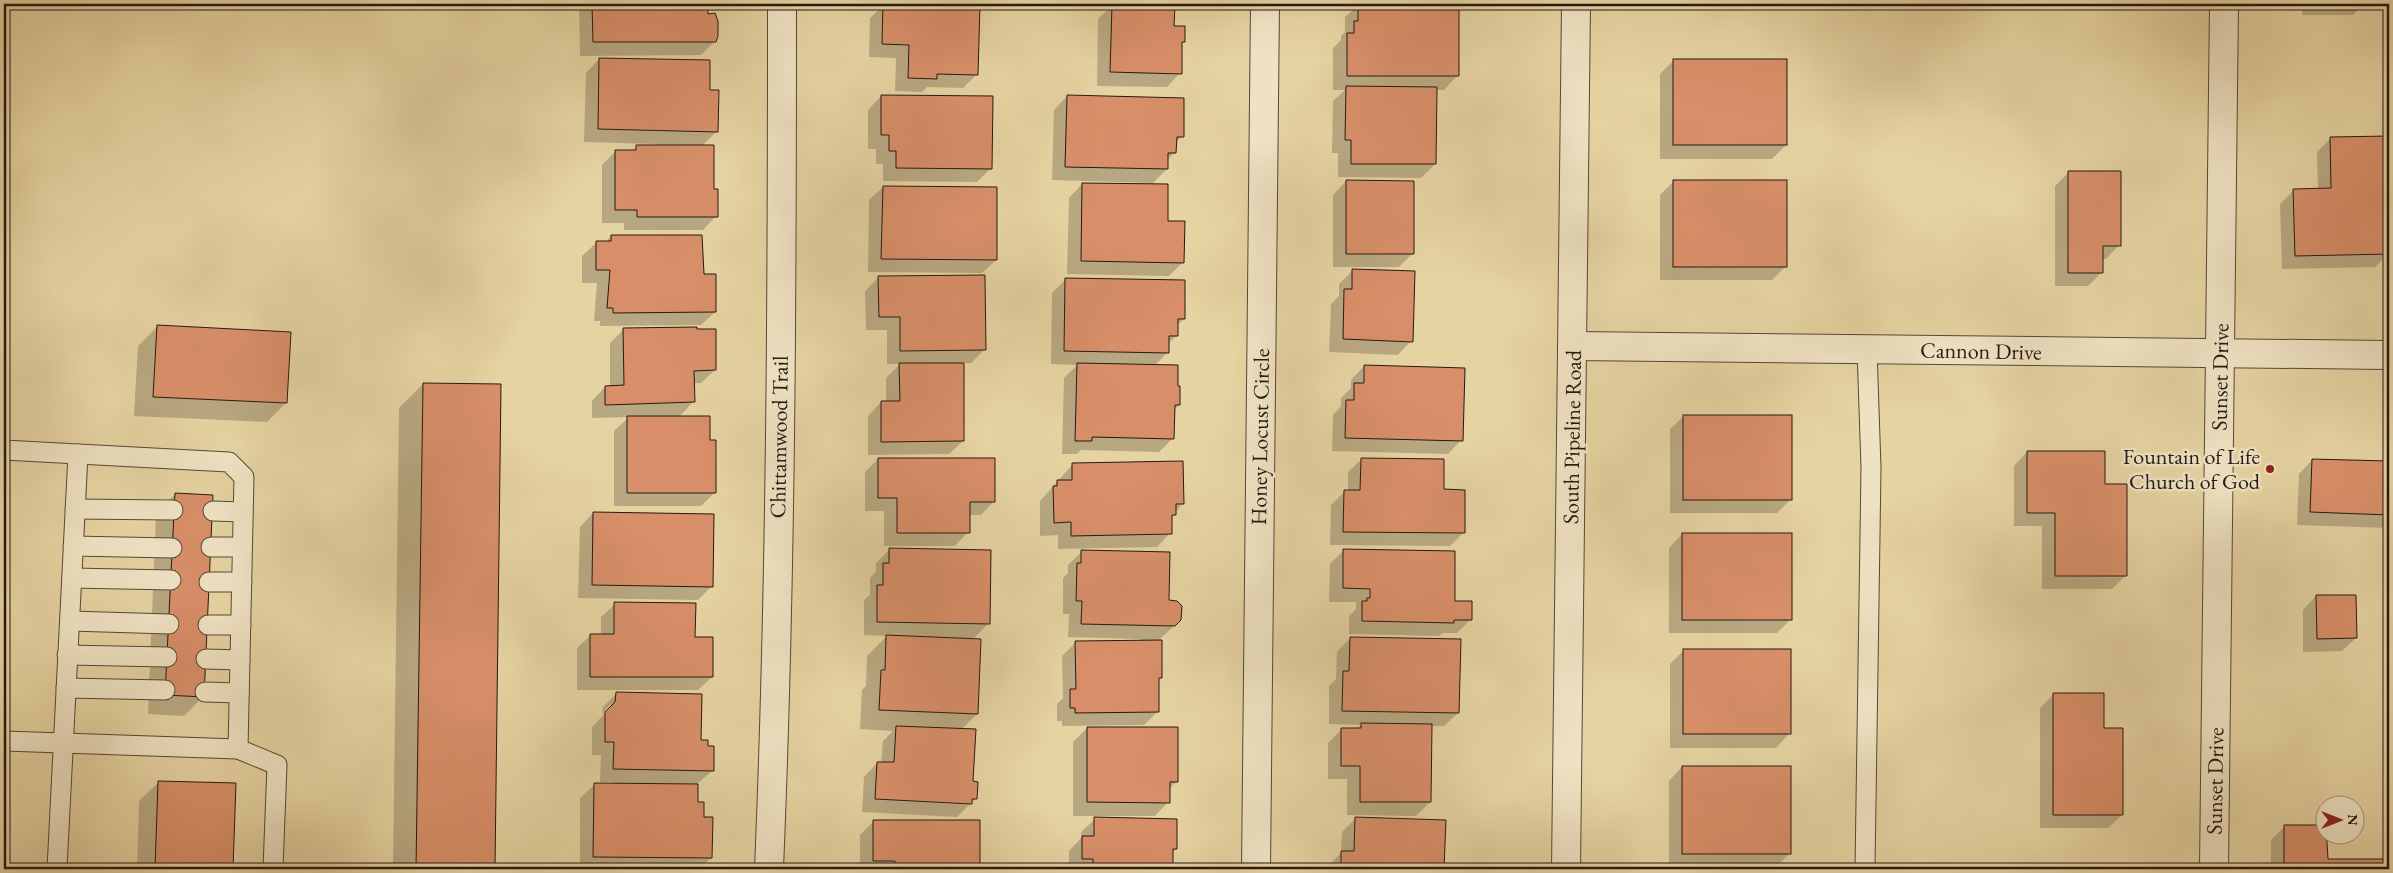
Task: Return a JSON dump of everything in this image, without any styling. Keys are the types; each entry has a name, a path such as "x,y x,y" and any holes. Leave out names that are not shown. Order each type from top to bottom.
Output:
{"street":[{"name":"Chittamwood Trail","path":"769,869 782,280 782,4"},
{"name":"Honey Locust Circle","path":"1256,869 1265,4"},
{"name":"South Pipeline Road","path":"1566,869 1576,4"},
{"name":"Sunset Drive","path":"2214,869 2224,4"},
{"name":"Cannon Drive","path":"1573,346 2389,355"}],"lane":[{"path":"1865,869 1871,468 1867,349"},
{"path":"4,450 229,462 244,477 238,749"},
{"path":"57,869 78,454"},
{"path":"75,509 173,510"},
{"path":"214,511 243,512"},
{"path":"73,546 172,548"},
{"path":"212,547 242,547"},
{"path":"72,578 170,580"},
{"path":"210,582 242,582"},
{"path":"70,621 169,624"},
{"path":"208,625 240,625"},
{"path":"67,655 167,657"},
{"path":"206,659 240,660"},
{"path":"66,688 165,690"},
{"path":"205,692 239,693"},
{"path":"4,741 238,749 277,764 273,869"}],"building":[{"path":"592,4 708,4 708,14 715,13 718,21 718,36 716,42 593,42"},
{"path":"883,4 980,4 978,75 937,74 937,79 908,78 909,45 882,44"},
{"path":"1112,4 1175,5 1174,26 1185,26 1185,42 1182,42 1182,74 1110,72"},
{"path":"1358,4 1459,4 1459,76 1347,76 1347,33 1354,33 1354,21 1358,21"},
{"path":"599,58 710,60 710,90 719,90 718,132 598,129"},
{"path":"1673,59 1787,59 1787,145 1673,145"},
{"path":"1346,86 1437,87 1436,164 1351,164 1351,140 1345,140"},
{"path":"881,95 993,96 992,169 896,168 896,151 889,151 889,135 881,135"},
{"path":"1067,95 1184,98 1184,137 1177,137 1176,153 1168,153 1168,169 1065,167"},
{"path":"2389,136 2389,254 2295,256 2293,189 2331,188 2330,137"},
{"path":"636,145 714,145 714,189 718,189 718,217 637,217 637,210 615,210 615,150 636,150"},
{"path":"2068,171 2121,171 2121,246 2103,246 2103,273 2068,273"},
{"path":"1346,180 1414,181 1414,254 1346,254"},
{"path":"1673,180 1787,180 1787,267 1673,267"},
{"path":"1082,183 1168,184 1168,221 1185,221 1184,263 1081,261"},
{"path":"883,186 997,187 997,260 881,259"},
{"path":"611,235 702,235 704,274 716,274 716,312 613,313 613,308 607,308 610,270 596,270 596,241 611,241"},
{"path":"1352,269 1415,271 1413,342 1343,339 1344,289 1352,289"},
{"path":"985,275 986,350 900,351 900,317 879,317 878,276"},
{"path":"1065,278 1185,280 1185,319 1178,319 1178,336 1169,336 1169,353 1064,351"},
{"path":"157,325 291,332 287,403 153,397"},
{"path":"697,327 697,329 716,329 716,370 694,371 695,402 605,405 605,386 624,385 623,328"},
{"path":"899,363 964,363 964,441 881,442 881,401 900,401"},
{"path":"1077,363 1178,365 1180,405 1175,405 1174,439 1092,437 1092,441 1075,441"},
{"path":"1364,365 1465,368 1463,441 1345,438 1346,400 1354,400 1354,383 1364,383"},
{"path":"423,383 501,384 495,869 416,869"},
{"path":"1683,415 1792,415 1792,500 1683,500"},
{"path":"627,416 710,416 710,440 716,440 716,493 627,493"},
{"path":"2027,451 2105,451 2105,484 2127,484 2127,576 2055,576 2055,513 2027,513"},
{"path":"878,458 995,458 995,502 970,502 970,533 897,533 897,498 878,498"},
{"path":"1361,458 1444,459 1444,489 1465,490 1465,533 1343,532 1344,490 1360,490"},
{"path":"2312,459 2389,461 2389,515 2310,512"},
{"path":"1183,461 1184,504 1176,504 1176,515 1172,515 1172,534 1071,536 1071,522 1054,523 1053,486 1057,486 1057,480 1072,480 1072,463"},
{"path":"175,493 213,495 204,697 165,695"},
{"path":"593,512 714,514 713,587 592,585"},
{"path":"1682,533 1792,533 1792,620 1682,620"},
{"path":"889,548 991,550 990,624 877,622 877,585 883,585 883,563 889,563"},
{"path":"1343,549 1455,551 1455,601 1472,601 1472,620 1454,620 1454,623 1362,621 1362,601 1367,601 1367,598 1370,598 1370,589 1343,588"},
{"path":"1081,550 1170,552 1169,600 1177,601 1182,606 1181,620 1175,626 1081,624 1082,601 1076,601 1077,563 1081,563"},
{"path":"2316,595 2356,595 2357,638 2317,639"},
{"path":"614,602 696,603 695,637 713,637 713,677 590,677 590,634 614,634"},
{"path":"886,635 981,639 978,714 879,710 881,670 885,670"},
{"path":"1350,637 1461,639 1459,713 1342,711 1343,671 1349,671"},
{"path":"1162,640 1162,678 1159,678 1159,712 1075,713 1075,708 1070,708 1070,689 1076,689 1075,641"},
{"path":"1683,649 1791,649 1791,734 1683,734"},
{"path":"616,692 702,694 701,740 708,740 708,746 714,746 714,771 613,769 614,742 605,742 605,712 615,702"},
{"path":"2053,693 2104,693 2104,728 2123,728 2123,815 2053,815"},
{"path":"1361,723 1432,724 1431,802 1360,802 1360,766 1341,766 1341,728 1361,728"},
{"path":"896,726 976,729 973,781 978,782 977,799 972,799 972,804 875,799 877,762 894,762"},
{"path":"1087,727 1178,727 1178,782 1170,782 1170,803 1087,802"},
{"path":"1682,766 1791,766 1791,854 1682,854"},
{"path":"158,781 236,783 233,869 155,869"},
{"path":"594,783 698,784 698,802 704,802 704,817 713,817 712,858 593,857"},
{"path":"1094,817 1177,819 1177,849 1173,849 1173,869 1093,869 1093,859 1082,859 1082,836 1094,836"},
{"path":"1355,817 1446,820 1444,869 1341,869 1341,851 1354,851"},
{"path":"873,820 980,820 980,869 895,869 895,861 873,861"},
{"path":"2284,825 2316,825 2316,846 2327,846 2328,859 2389,859 2389,869 2284,869"}],"place":[{"name":"Fountain of Life Church of God","path":"2270,469"}]}
